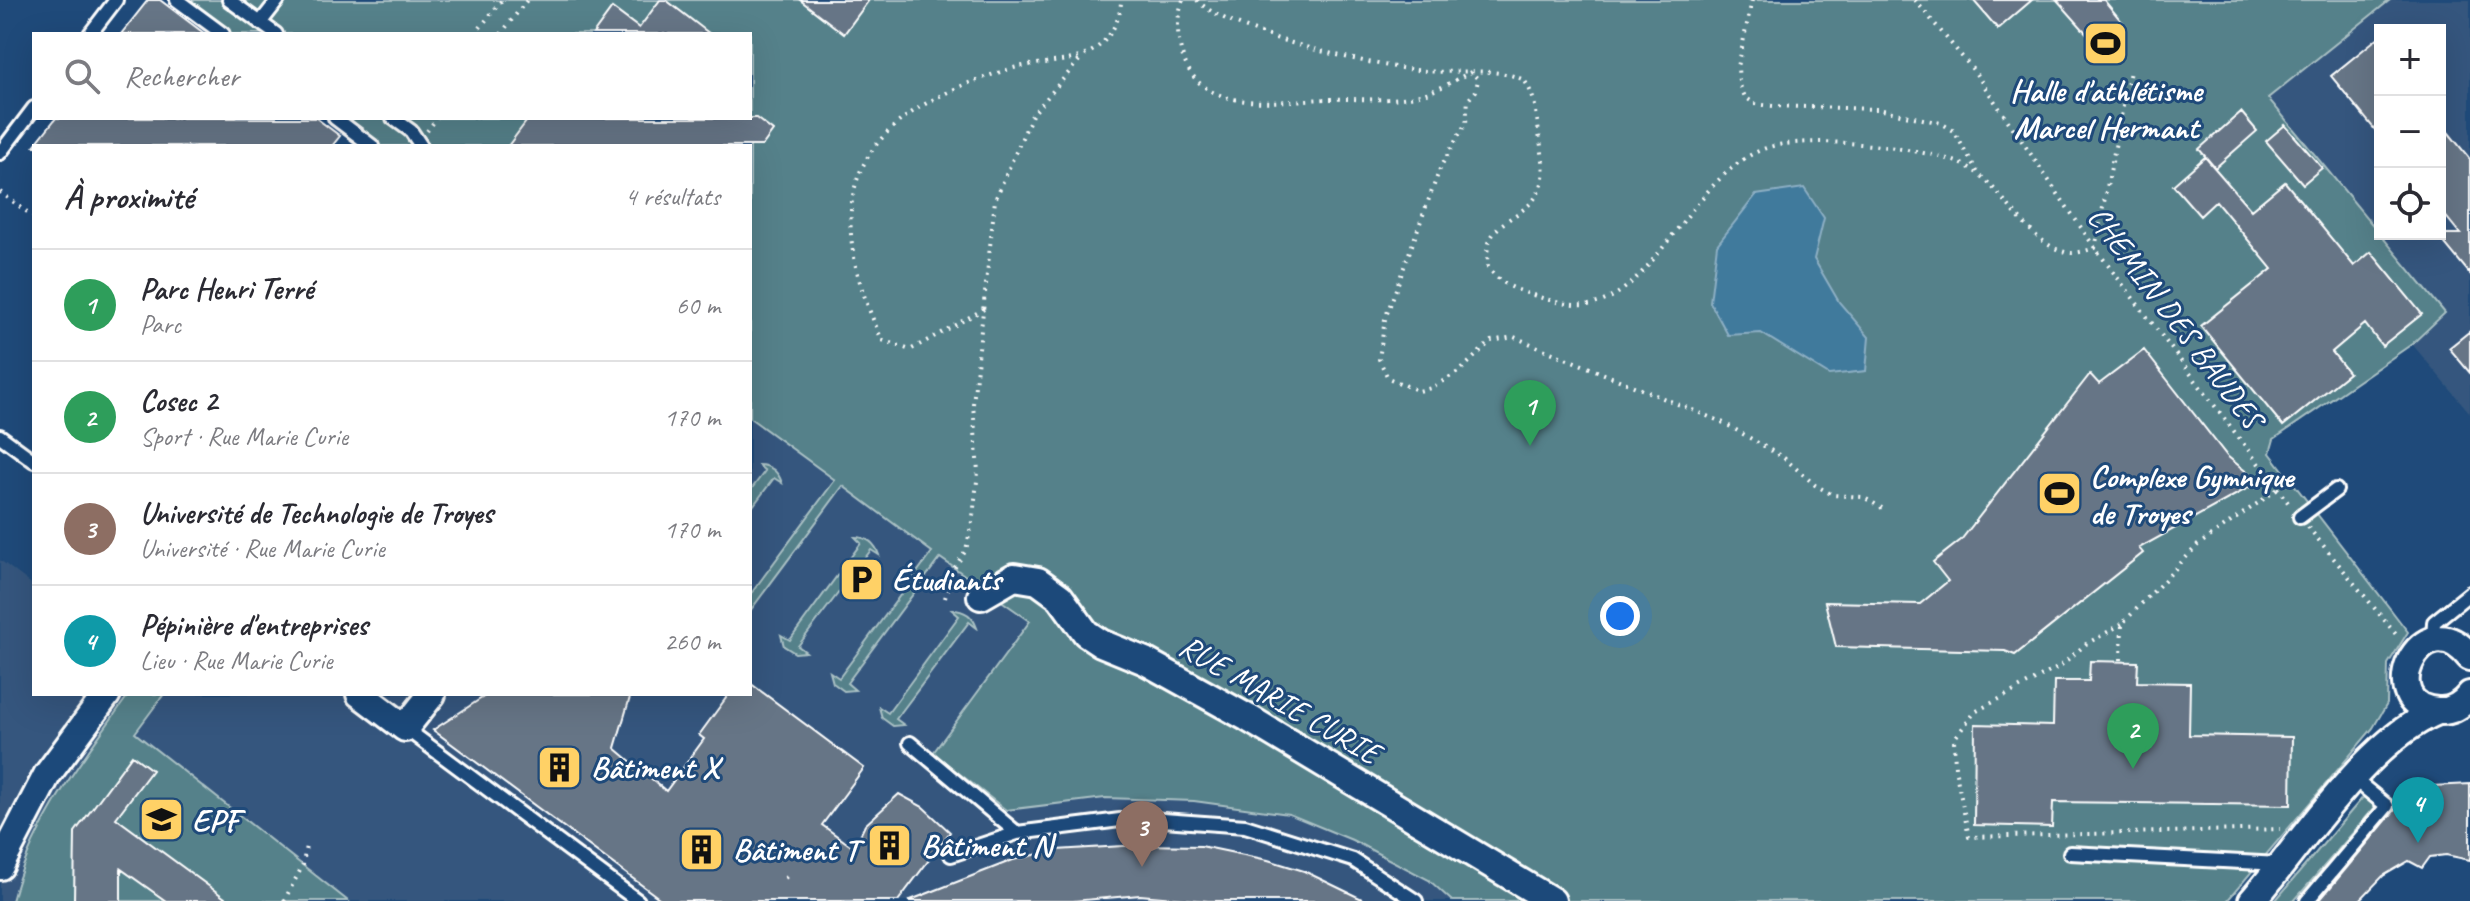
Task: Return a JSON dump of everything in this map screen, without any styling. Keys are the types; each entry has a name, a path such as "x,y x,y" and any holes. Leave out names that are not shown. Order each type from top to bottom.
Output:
{"street":[{"name":"RUE MARIE CURIE","path":"981,596 1014,577 1038,581 1060,597 1086,633 1101,643 1145,661 1248,718 1552,901"},
{"path":"2252,901 2362,769 2395,716 2406,685 2407,662 2448,647"},
{"path":"2406,685 2418,703 2457,708"},
{"path":"0,888 4,857 47,775 106,696"},
{"path":"363,696 405,728 430,696"},
{"path":"2362,769 2409,726 2457,708"}],"lane":[{"path":"92,32 116,0"},
{"path":"177,0 220,32"},
{"path":"229,0 273,32"},
{"path":"260,23 278,0"},
{"path":"0,153 32,111"},
{"path":"338,120 369,144"},
{"path":"396,120 411,131 420,144"},
{"path":"0,436 32,460"},
{"path":"2300,517 2336,490"},
{"path":"2448,647 2434,622 2470,593"},
{"path":"405,728 638,901"},
{"path":"910,743 1017,833"},
{"path":"2307,901 2387,806 2362,769"},
{"path":"951,855 1017,833 1136,818 1245,826 1353,860 1416,901"},
{"path":"2070,853 2283,865"}],"path":[{"path":"477,32 502,0"},
{"path":"503,32 527,0"},
{"path":"1183,0 1178,12 1178,39 1184,61 1195,81 1221,96 1261,104 1379,99 1425,94 1471,72"},
{"path":"1197,0 1229,20 1272,37 1423,71 1514,75 1524,80 1535,100 1543,163 1542,185 1535,199 1497,227 1491,236 1488,267 1504,285 1550,300 1593,304 1621,291 1712,186 1730,170 1766,148 1801,143 1846,143 1910,151 1965,166 2041,238 2071,253 2095,248 2130,71"},
{"path":"1752,0 1738,67 1739,83 1745,97 1755,104 1878,109 1941,123 1954,131 1980,177"},
{"name":"CHEMIN DES BAUDES","path":"1915,0 1974,71 2095,248 2300,517 2448,647"},
{"path":"945,598 955,567 966,550 973,517 978,472 973,404 995,200 1012,152 1032,115 1083,56 1110,36 1122,2"},
{"path":"984,309 910,350 882,340 864,301 849,238 855,180 886,130 949,89 1014,67 1083,56"},
{"path":"1471,72 1478,79 1476,91 1468,100 1466,123 1441,166 1381,334 1379,359 1388,378 1408,389 1431,388 1460,371 1491,341 1514,337 1724,423 1784,458 1815,485 1833,495 1863,497 1882,508"},
{"path":"0,192 32,216"},
{"path":"2278,489 2198,545 2122,624 2086,644 2059,667 1975,712 1954,739 1955,768 1969,837 2295,828"},
{"path":"2121,660 2122,624"},
{"path":"284,901 303,865 306,845"}],"shaded area":[{"path":"2390,0 2470,0 2470,413 2412,344 2445,313 2385,240 2446,240 2446,24 2374,24 2374,227 2267,97"},
{"path":"1804,188 1824,218 1814,259 1839,302 1869,337 1866,371 1829,375 1761,333 1728,335 1710,302 1717,245 1756,195"},
{"path":"752,370 1599,901 0,901 0,560 32,584 32,696 752,696"}],"green space":[{"path":"187,0 2390,0 2268,98 2374,227 2374,240 2385,240 2445,313 2412,344 2274,439 2270,453 2408,632 2388,664 2387,704 2373,728 2227,901 1452,901 1429,880 1352,840 1289,814 1194,801 1105,798 1006,810 933,753 1030,621 940,558 847,683 855,690 844,691 833,683 830,672 839,678 932,552 843,486 752,608 752,592 835,480 752,419 752,144 377,144 346,120 752,120 752,32 229,32"},
{"path":"758,465 773,470 782,483 774,478 752,507 752,488 765,471"},
{"path":"855,537 870,542 879,555 871,550 798,646 806,652 795,653 784,646 781,635 790,640 861,543"},
{"path":"952,610 968,614 977,628 969,622 896,719 904,725 893,726 882,718 879,707 888,713 959,616"},
{"name":"EPF","path":"128,696 163,696 135,733 348,901 12,901 32,844 77,767"},
{"path":"2364,796 2376,806 2294,901 2275,901"}],"building":[{"path":"148,0 160,0 202,32 123,32"},
{"path":"660,0 666,0 707,32 594,32 612,8 639,28"},
{"path":"800,0 869,0 844,34"},
{"name":"Halle d'athlétisme Marcel Hermant","path":"1973,0 2032,0 1998,29"},
{"name":"Halle d'athlétisme Marcel Hermant","path":"2057,0 2104,0 2123,23 2112,62"},
{"path":"2374,41 2374,129 2331,76"},
{"path":"2241,112 2257,131 2215,168 2199,149"},
{"path":"756,118 773,131 762,146 510,144 528,120"},
{"path":"54,120 319,120 340,136 334,144 36,144"},
{"path":"2285,125 2322,168 2303,184 2266,141"},
{"path":"2446,129 2470,159 2470,274 2442,240 2446,240 2446,234 2460,234 2446,216"},
{"path":"2205,157 2251,210 2285,182 2354,266 2371,252 2422,314 2382,346 2365,324 2332,352 2349,373 2283,426 2201,326 2272,269 2216,201 2200,216 2173,185"},
{"path":"2470,331 2470,373 2449,348"},
{"name":"Complexe Gymnique de Troyes","path":"2144,350 2227,456 2259,482 2139,548 2143,553 2015,655 2005,651 1836,647 1825,602 1920,604 1948,581 1933,562 1961,540 2090,374 2099,384"},
{"path":"2090,661 2138,662 2137,682 2190,683 2189,735 2292,737 2291,805 2053,802 2052,827 1974,825 1975,724 2053,726 2054,681 2089,681"},
{"path":"752,684 864,768 822,825 854,848 865,825 899,794 923,807 950,832 898,901 663,901 433,730 485,696 630,696 615,748 666,791 704,739 699,735 728,696 752,696"},
{"path":"132,755 152,770 116,818 229,901 166,901 121,869 121,901 74,901 75,832"},
{"path":"2470,784 2470,860 2446,855 2430,857 2422,868 2409,861 2383,876 2359,901 2319,901 2414,787"},
{"path":"1140,845 1201,846 1268,860 1304,871 1366,901 1208,901 1140,895 1073,901 908,901 1013,860 1056,850"}],"place":[{"name":"Halle d'athlétisme Marcel Hermant","path":"2106,43"},
{"name":"Parc Henri Terré","path":"1530,446"},
{"name":"Complexe Gymnique de Troyes","path":"2059,494"},
{"name":"Étudiants","path":"861,579"},
{"name":"Bâtiment X","path":"560,767"},
{"name":"Cosec 2","path":"2133,769"},
{"name":"EPF","path":"161,820"},
{"name":"Pépinière d'entreprises","path":"2418,843"},
{"name":"Bâtiment N","path":"890,845"},
{"name":"Bâtiment T","path":"702,849"},
{"name":"Université de Technologie de Troyes","path":"1142,867"}]}
